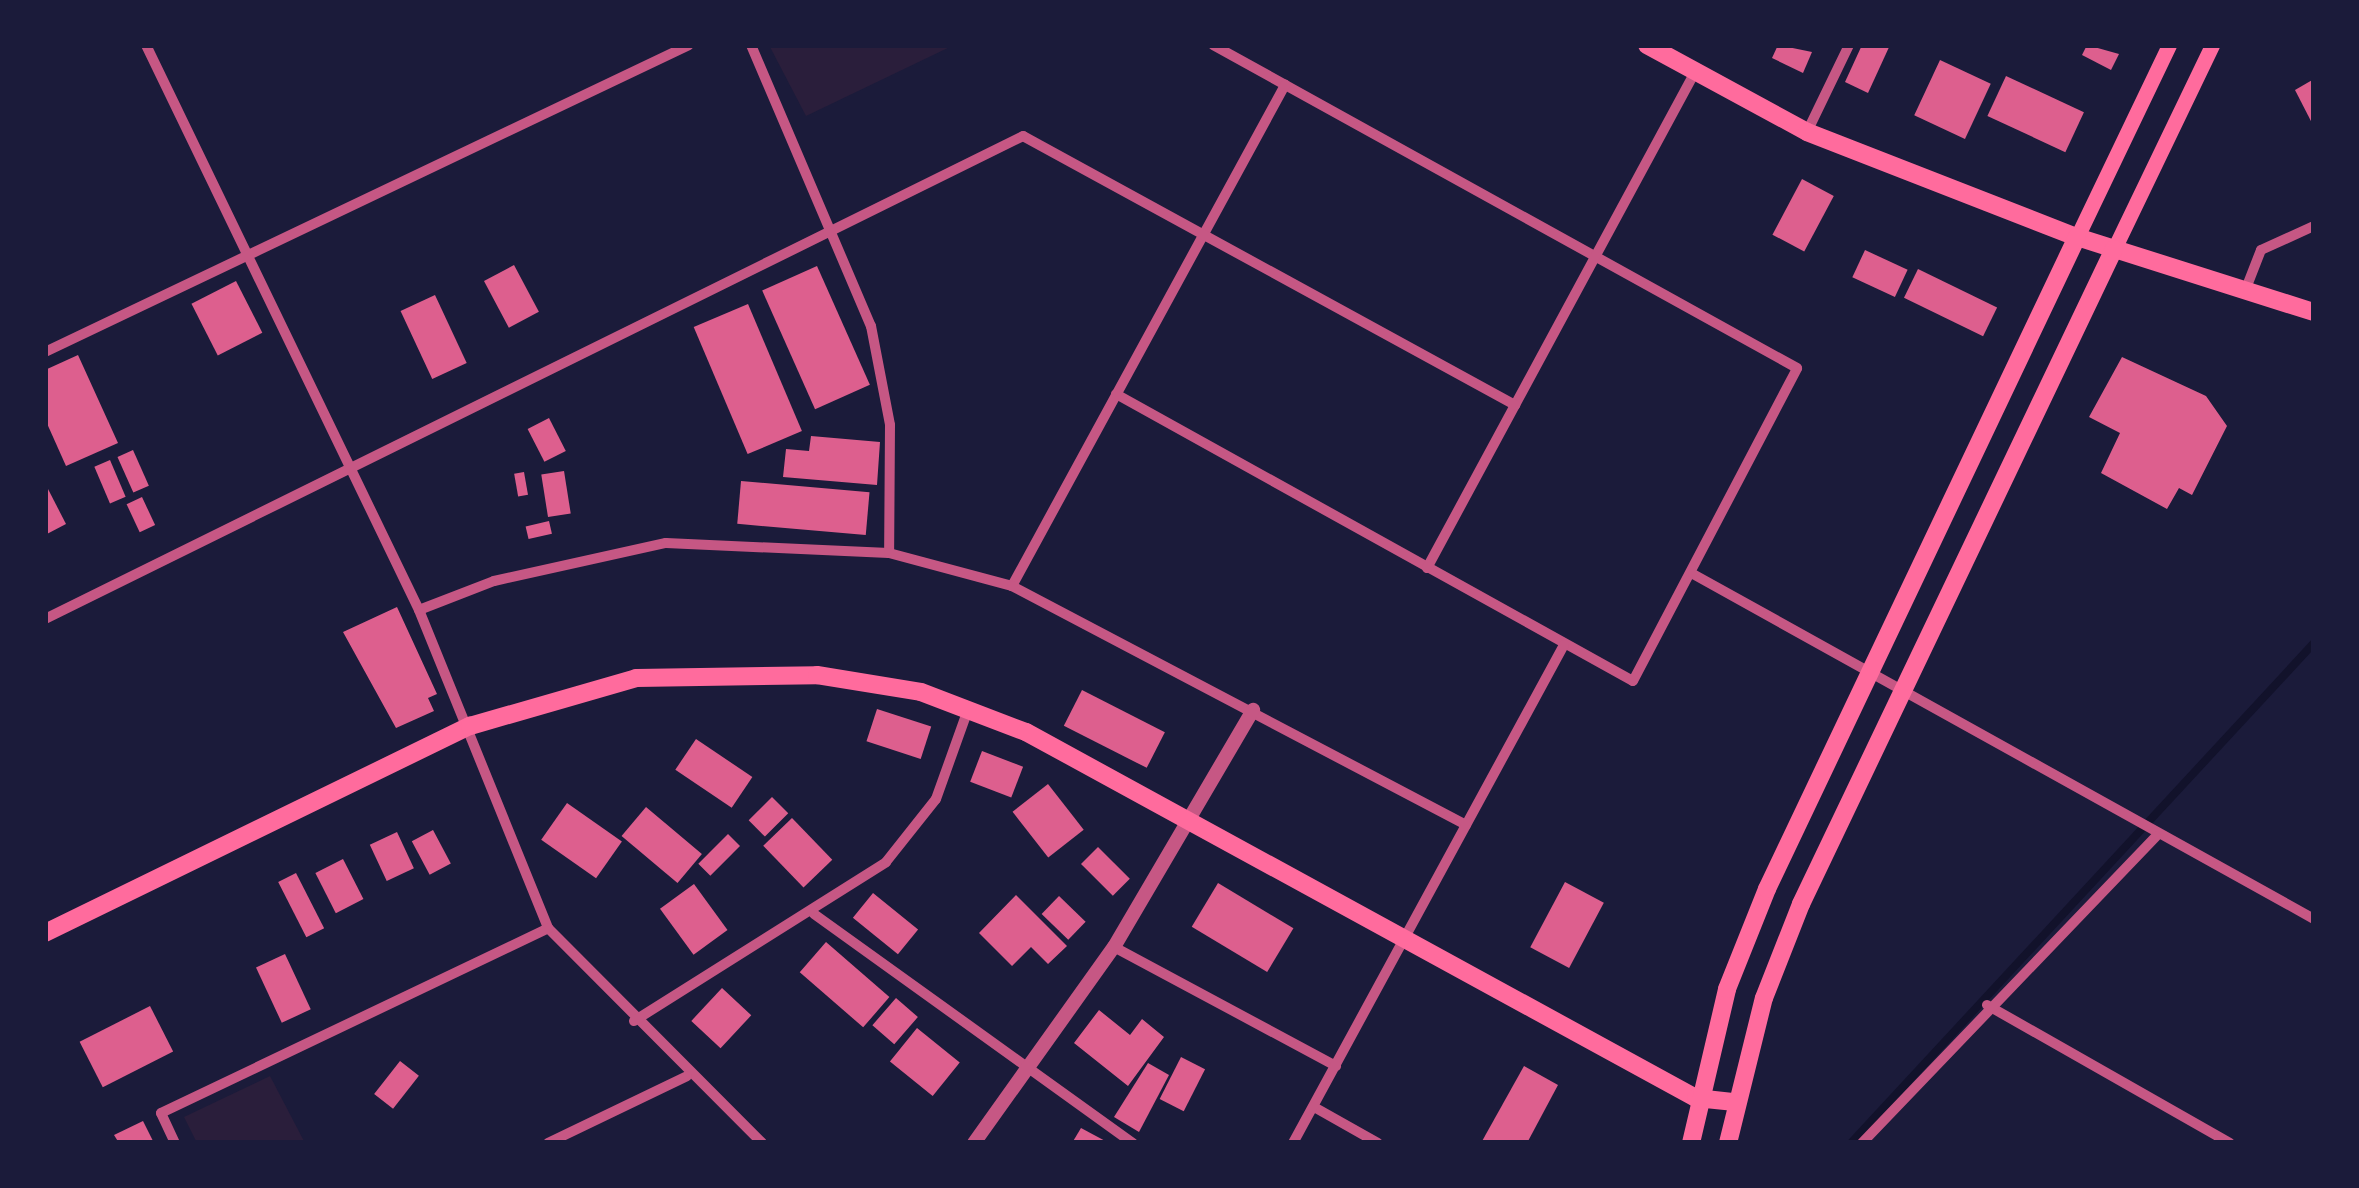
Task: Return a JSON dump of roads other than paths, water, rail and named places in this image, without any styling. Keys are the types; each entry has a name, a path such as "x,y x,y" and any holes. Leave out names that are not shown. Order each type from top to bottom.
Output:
{"main road":[{"path":"1646,45 1807,132 2077,236 2314,312"},
{"path":"1691,1143 1696,1098 1753,922 1865,670 2169,45"},
{"path":"1728,1143 1735,1102 1801,904 2212,45"},
{"path":"45,932 470,726 582,690 699,670 817,674 969,707 1188,819 1696,1098 1735,1102"}],"street":[{"path":"146,45 419,610 470,726 548,928 686,1076 762,1143"},
{"path":"45,352 689,45"},
{"path":"751,45 835,228 872,326 890,425 889,553"},
{"path":"1116,394 1633,681 1693,574 1796,368 1212,45"},
{"path":"1807,132 1849,45"},
{"path":"1427,568 1695,72"},
{"path":"1012,586 1285,84"},
{"path":"45,619 353,471 1024,136 1515,405"},
{"path":"2245,291 2261,250 2314,226"},
{"path":"419,610 494,582 666,544 889,553 1012,586 1466,825"},
{"path":"1693,574 2151,833 2314,918"},
{"path":"1293,1143 1564,645"},
{"path":"634,1021 814,914 914,834 969,707"},
{"path":"974,1143 1114,947 1253,710"},
{"path":"1862,1143 1987,1004 2151,833"},
{"path":"814,914 1024,1072 1133,1143"},
{"path":"175,1143 161,1113 548,928"},
{"path":"1114,947 1336,1066"},
{"path":"1987,1004 2230,1143"},
{"path":"548,1143 686,1076"},
{"path":"1314,1107 1378,1143"}],"waterway":[{"path":"1851,1143 2314,643"}]}
